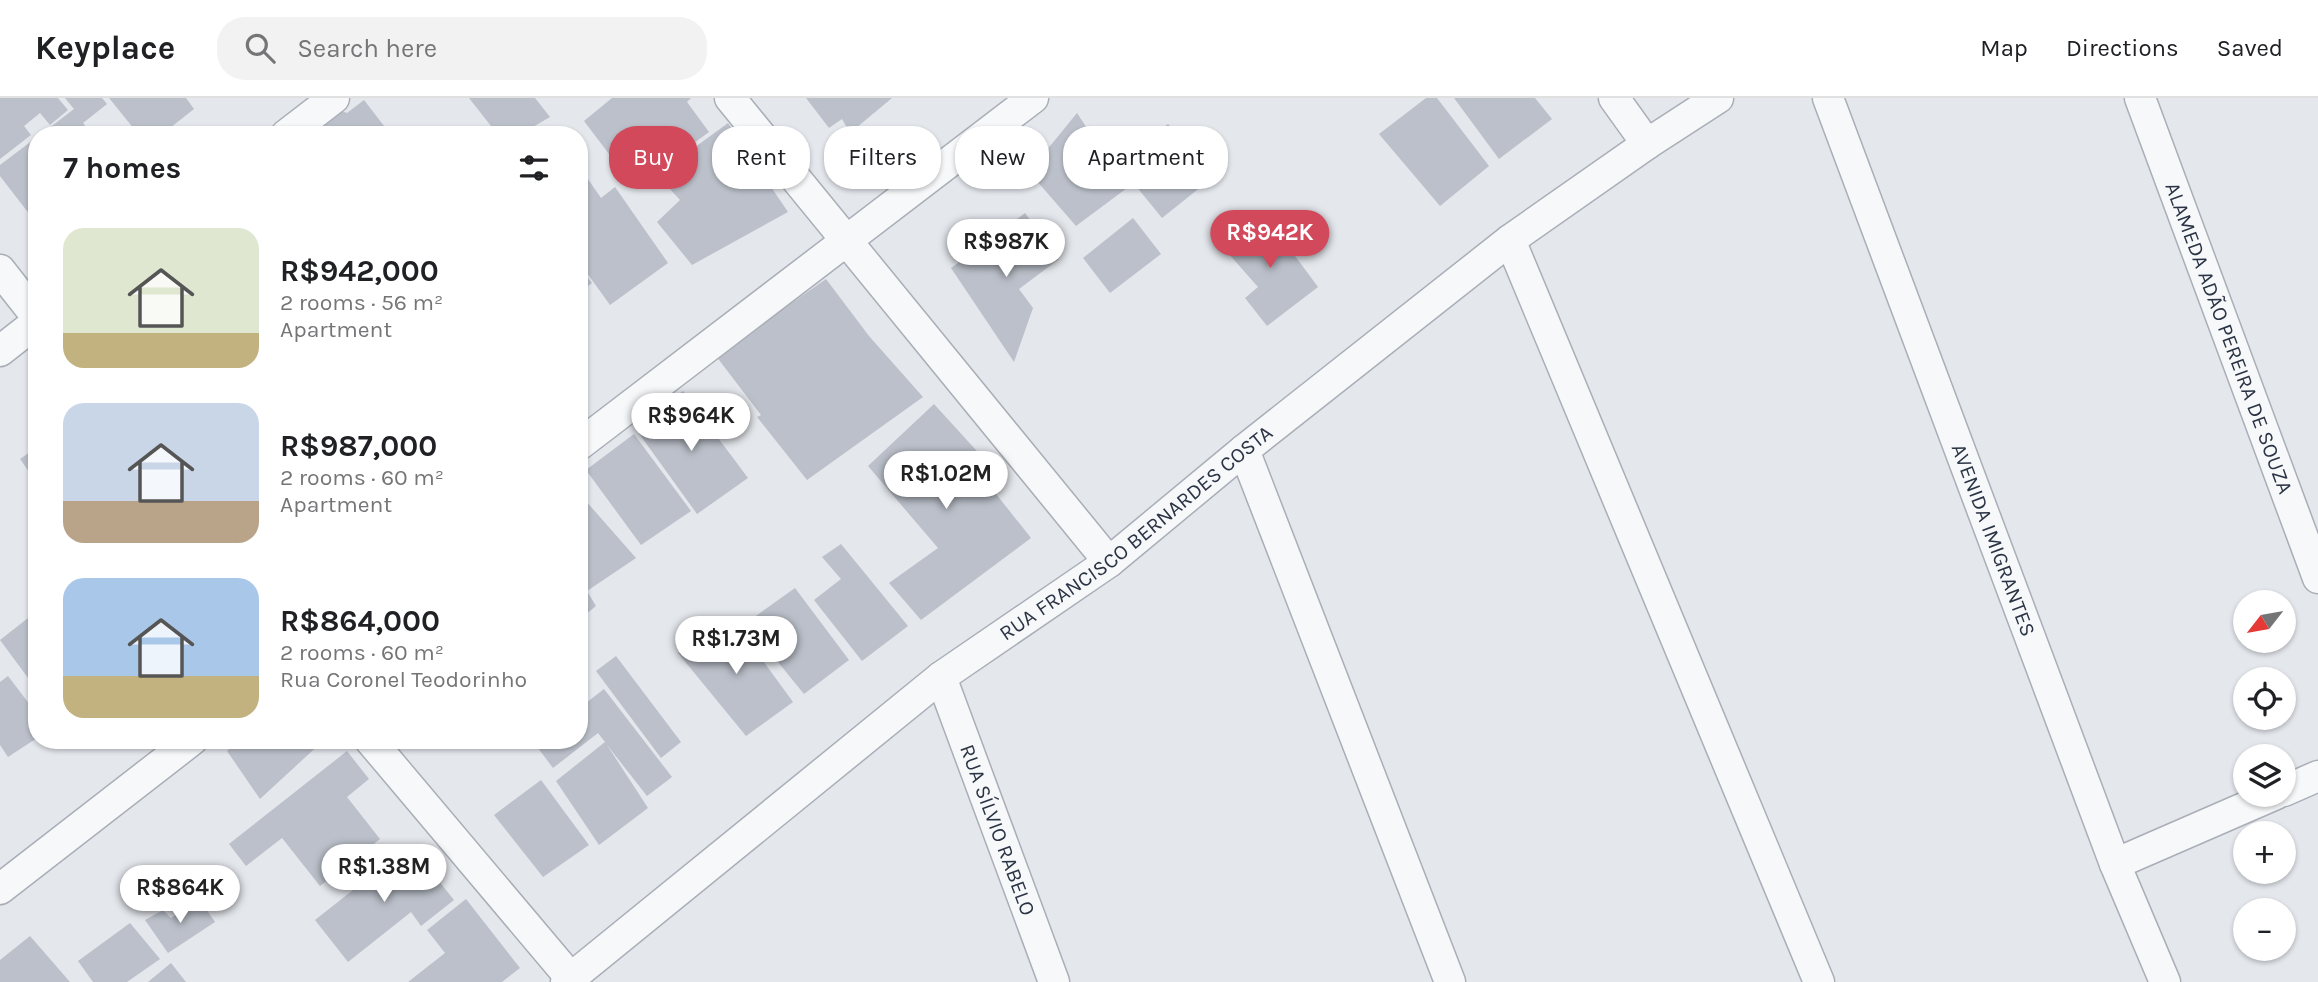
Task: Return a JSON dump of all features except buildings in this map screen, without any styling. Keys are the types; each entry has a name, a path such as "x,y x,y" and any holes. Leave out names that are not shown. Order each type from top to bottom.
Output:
{"street":[{"path":"297,126 334,98"},
{"path":"730,98 1109,562"},
{"path":"588,438 1033,98"},
{"path":"1614,98 1647,144"},
{"name":"RUA FRANCISCO BERNARDES COSTA","path":"570,981 942,677 1109,562 1244,450 1510,240 1718,98"},
{"name":"AVENIDA IMIGRANTES","path":"1828,98 2115,864 2165,982"},
{"name":"ALAMEDA ADÃO PEREIRA DE SOUZA","path":"2140,98 2318,578"},
{"path":"1510,240 1819,982"},
{"path":"0,270 28,308"},
{"path":"0,351 28,328"},
{"path":"1244,450 1450,982"},
{"name":"RUA SÍLVIO RABELO","path":"942,677 1054,982"},
{"path":"0,888 180,749"},
{"path":"377,749 570,981"},
{"path":"2296,786 2318,776"},
{"path":"2115,864 2246,807"}]}
